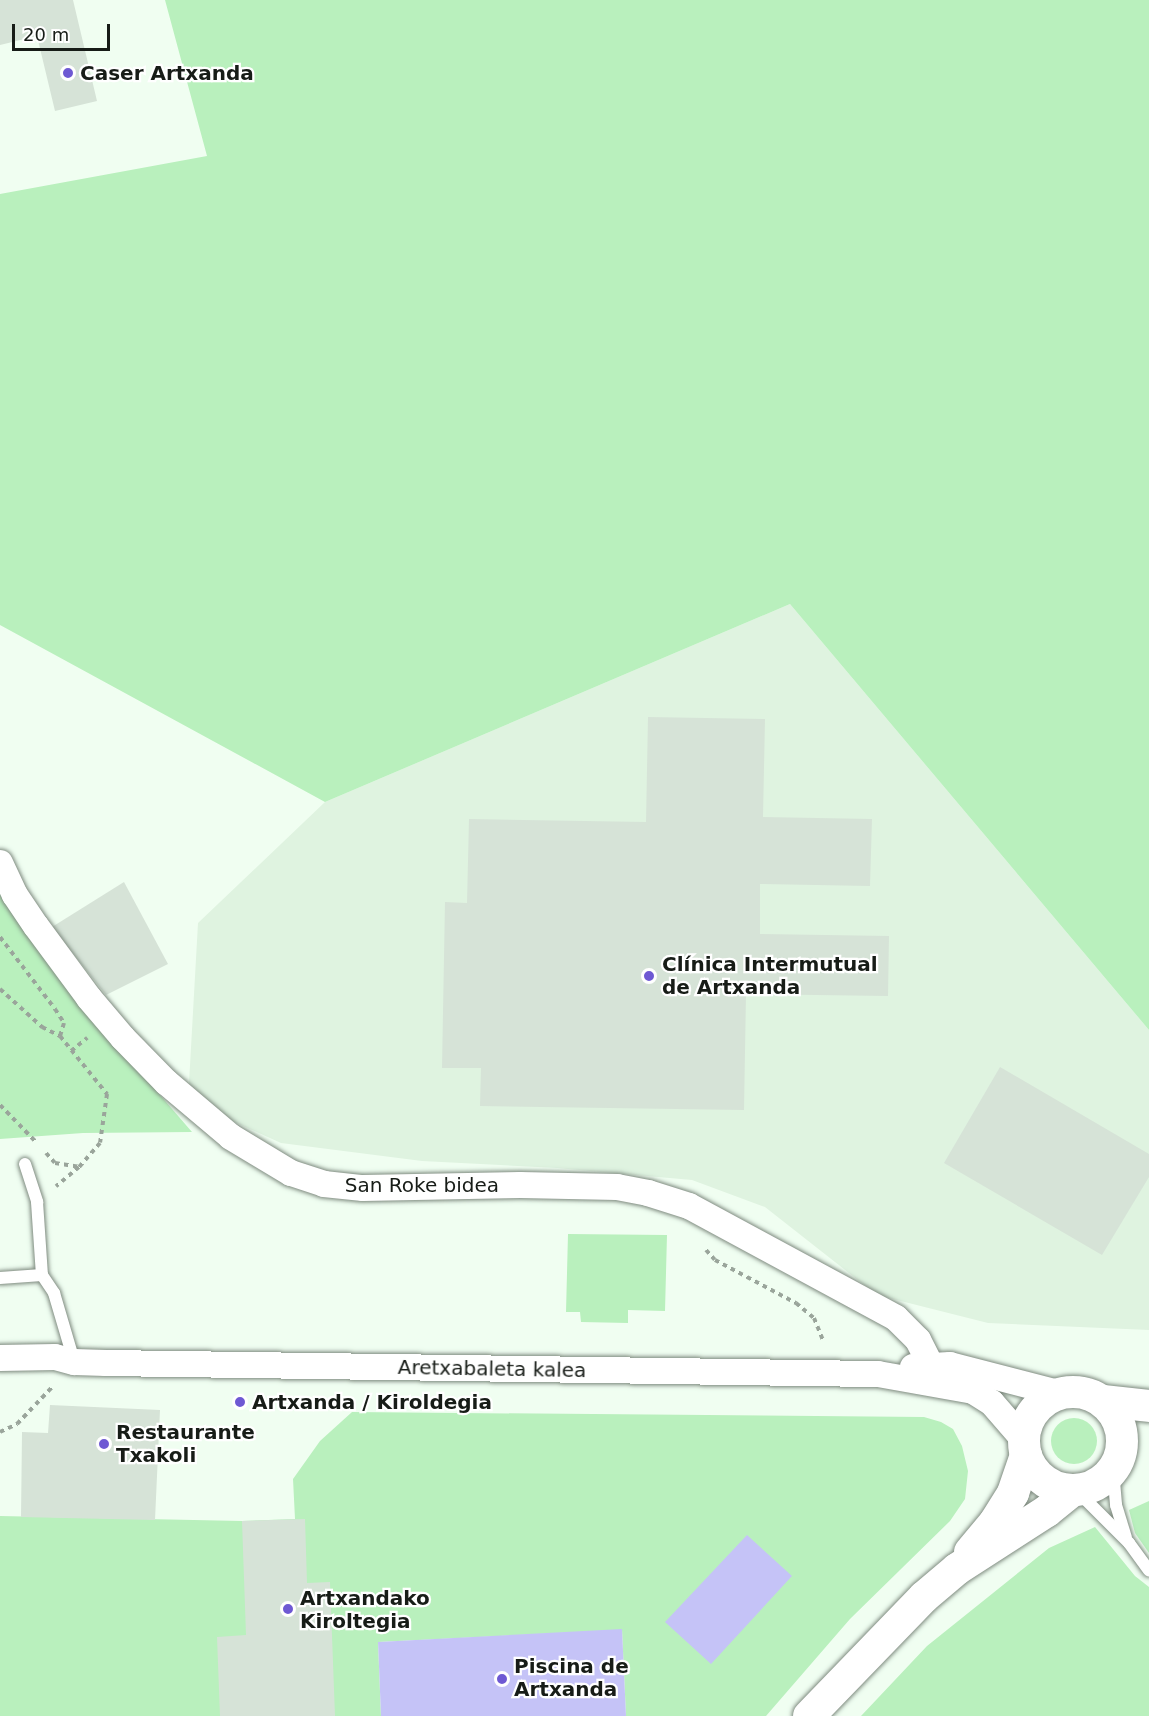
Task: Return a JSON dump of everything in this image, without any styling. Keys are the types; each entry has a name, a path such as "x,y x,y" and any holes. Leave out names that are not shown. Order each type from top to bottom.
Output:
{"street":[{"name":"San Roke bidea","path":"0,863 15,895 36,926 89,998 123,1038 166,1082 231,1137 291,1173 324,1184 363,1188 520,1185 616,1187 648,1193 689,1206 896,1318 918,1340 930,1364"},
{"name":"Aretxabaleta kalea","path":"0,1358 55,1356 74,1362 106,1363 878,1374 973,1391 993,1403 1025,1448"},
{"name":"Aretxabaleta kalea","path":"878,1374 930,1364 950,1365 1058,1393"},
{"path":"957,1569 995,1522 1014,1493 1025,1448 1027,1425 1034,1411 1045,1400 1058,1393 1082,1392 1103,1401 1149,1406"},
{"path":"1103,1401 1114,1412 1121,1426 1123,1442 1116,1464"},
{"path":"809,1716 916,1605 957,1569 1047,1511 1074,1490 1103,1480 1116,1464 1149,1443"},
{"path":"1025,1448 1033,1469 1044,1480 1057,1487 1074,1490"}],"lane":[{"path":"25,1164 37,1202 42,1275 54,1293 74,1362"},
{"path":"0,1278 42,1275"},
{"path":"1116,1464 1117,1510 1129,1543"},
{"path":"1074,1490 1129,1543 1149,1571"}],"path":[{"path":"0,937 55,1009 63,1023 60,1036"},
{"path":"0,989 42,1027 60,1036 107,1094 100,1143 79,1167 37,1202"},
{"path":"71,1051 93,1032"},
{"path":"0,1105 55,1162 79,1167"},
{"path":"700,1241 715,1260 796,1303 814,1318 821,1330 822,1340"},
{"path":"0,1432 17,1425 74,1362"}],"shaded area":[{"name":"Clínica Intermutual de Artxanda","path":"790,604 1149,1030 1149,1330 988,1323 877,1295 765,1207 692,1180 557,1168 422,1161 281,1143 188,1101 198,923 325,802"}],"green space":[{"path":"165,0 1149,0 1149,1030 790,604 325,802 0,625 0,194 207,156"},
{"path":"0,885 83,1006 192,1132 83,1133 0,1139"},
{"path":"568,1234 667,1235 665,1311 628,1310 628,1323 581,1322 580,1312 566,1312"},
{"path":"352,1412 924,1417 941,1422 953,1429 962,1446 968,1471 965,1499 950,1521 850,1619 766,1716 626,1716 622,1630 378,1642 381,1716 0,1716 0,1516 242,1521 295,1519 293,1479 320,1441"},
{"path":"1074,1418 1083,1419 1091,1424 1096,1432 1096,1450 1091,1458 1083,1463 1074,1464 1065,1463 1057,1458 1052,1450 1051,1441 1052,1432 1057,1424 1065,1419"},
{"path":"1149,1501 1149,1553 1135,1533 1129,1510"},
{"path":"1095,1527 1135,1576 1149,1587 1149,1716 861,1716 927,1646 1049,1548"}],"water":[{"path":"747,1535 792,1576 711,1664 665,1622"},
{"name":"Piscina de Artxanda","path":"622,1629 626,1716 381,1716 378,1642"}],"building":[{"name":"Caser Artxanda","path":"0,0 73,0 97,101 55,111 37,36 0,45"},
{"path":"648,717 765,719 763,817 872,819 870,886 760,884 760,934 889,936 888,996 746,994 744,1110 480,1106 481,1068 442,1068 445,902 467,903 469,819 646,822"},
{"path":"124,882 168,964 106,995 52,927"},
{"path":"1000,1067 1149,1154 1149,1177 1102,1255 944,1163"},
{"path":"50,1405 160,1410 155,1520 21,1517 22,1432 48,1433"},
{"name":"Artxandako Kiroltegia","path":"305,1519 307,1583 330,1582 335,1716 220,1716 217,1637 246,1635 242,1521"}],"place":[{"name":"Caser Artxanda","path":"68,73"},
{"name":"Clínica Intermutual de Artxanda","path":"649,976"},
{"name":"Artxanda / Kiroldegia","path":"240,1402"},
{"name":"Restaurante Txakoli","path":"104,1444"},
{"name":"Artxandako Kiroltegia","path":"288,1609"},
{"name":"Piscina de Artxanda","path":"502,1679"}]}
